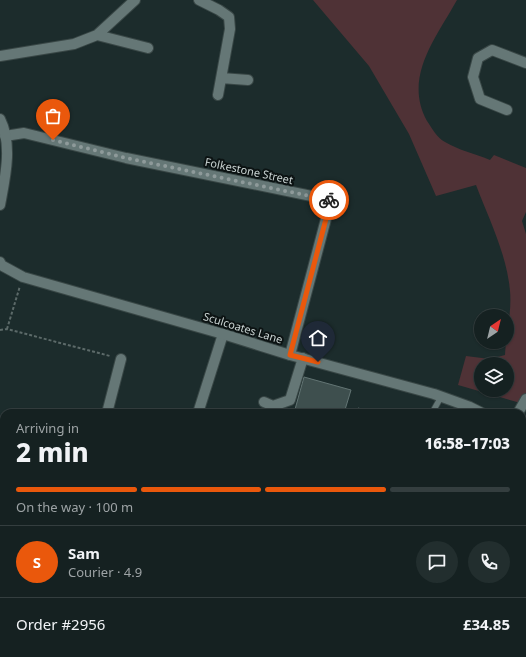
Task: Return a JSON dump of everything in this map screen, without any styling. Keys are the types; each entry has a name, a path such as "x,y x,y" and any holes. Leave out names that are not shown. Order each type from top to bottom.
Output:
{"street":[{"path":"0,56 74,44 97,35 135,0"},
{"path":"199,0 229,17 230,29 218,95"},
{"path":"97,35 148,48"},
{"path":"507,110 480,99 473,77 478,58 492,50 526,64"},
{"path":"221,78 248,80"},
{"path":"0,119 5,136 7,169 0,205"},
{"name":"Folkestone Street","path":"5,136 24,133 126,158 331,200 290,355"},
{"name":"Sculcoates Lane","path":"0,264 23,277 223,334 290,355 441,397 472,409"},
{"path":"199,409 223,334"},
{"path":"264,402 273,406 290,400 303,358"},
{"path":"108,409 121,359"},
{"path":"520,409 526,399"}],"lane":[{"path":"434,409 441,397"}],"path":[{"path":"7,329 23,277"},
{"path":"0,330 7,329 121,359"}],"shaded area":[{"path":"313,0 457,0 425,58 420,73 419,89 421,105 427,121 437,135 450,145 490,160 494,155 526,168 526,212 522,221 526,234 526,399 524,404 500,397 514,397 514,357 498,357 505,355 506,349 514,349 514,309 510,309 508,278 497,237 476,185 436,196 409,134 369,66"},
{"path":"466,356 474,357 474,390 458,385"}],"building":[{"path":"304,377 351,390 345,409 295,409"}],"way so far":[{"path":"53,140 126,158 329,200"}],"route":[{"path":"318,362 290,355 331,200 329,200"}]}
